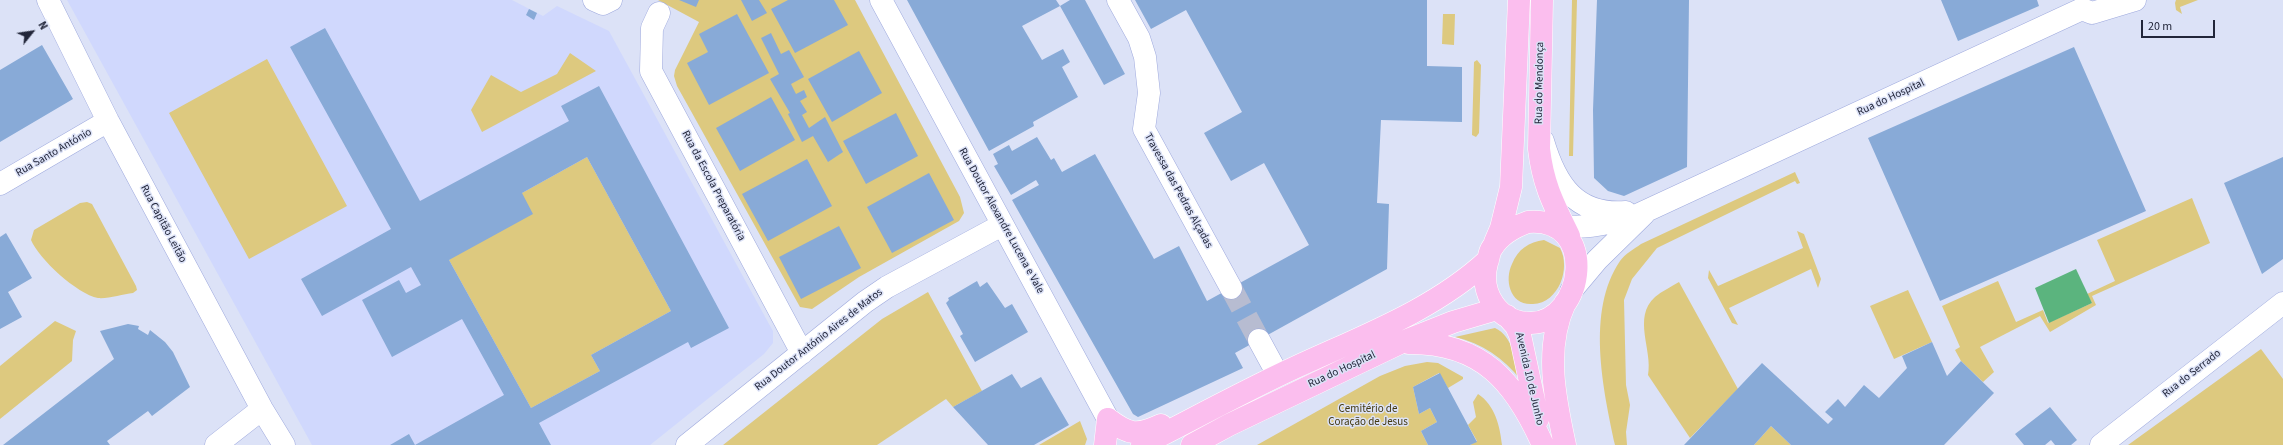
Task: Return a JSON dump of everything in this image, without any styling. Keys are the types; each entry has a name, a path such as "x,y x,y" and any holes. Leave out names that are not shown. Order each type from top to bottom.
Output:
{"main road":[{"path":"1490,254 1508,231 1518,226 1536,222 1557,226 1575,250 1578,264 1568,296 1558,312 1546,320 1533,323 1514,320 1502,313 1486,293 1486,268 1490,254 1501,228 1511,187 1519,0"},
{"name":"Rua do Mendonça","path":"1538,127 1542,0"},
{"path":"1538,127 1541,170 1554,208 1557,226"},
{"name":"Rua do Hospital","path":"1142,445 1272,379 1431,303 1465,281 1490,254"},
{"name":"Avenida 10 de Junho","path":"1565,445 1553,366 1554,338 1560,315 1568,296"},
{"name":"Rua do Hospital","path":"1192,445 1229,425 1400,343 1453,322 1502,313"},
{"name":"Avenida 10 de Junho","path":"1502,313 1516,326 1520,335 1544,445"},
{"path":"1400,343 1430,343 1448,346 1466,352 1484,364 1514,390 1532,420 1544,445"},
{"name":"Rua do Hospital","path":"1108,419 1127,431 1139,434 1248,383 1272,379"},
{"path":"1105,445 1108,419"}],"street":[{"name":"Rua Capitão Leitão","path":"48,0 108,122 262,409 284,445"},
{"path":"594,0 603,4 611,0"},
{"name":"Rua Doutor Alexandre Lucena e Vale","path":"881,0 1002,225 1026,264 1108,419"},
{"name":"Travessa das Pedras Alçadas","path":"1118,0 1139,38 1145,57 1149,93 1144,129 1231,288"},
{"name":"Rua do Hospital","path":"1557,226 1608,224 1633,217 2080,5 2092,13 2135,0"},
{"name":"Rua da Escola Preparatória","path":"659,13 652,28 651,71 802,353"},
{"name":"Rua Santo António","path":"0,184 108,122"},
{"name":"Rua do Mendonça","path":"1538,127 1548,158 1562,186 1571,196 1589,208 1604,212 1649,209"},
{"name":"Rua do Hospital","path":"1568,296 1597,260 1621,239 1649,209"},
{"name":"Rua Doutor António Aires de Matos","path":"687,445 843,319 887,287 1002,225"},
{"name":"Rua do Serrado","path":"2101,445 2283,304"},
{"path":"1258,340 1272,379"},
{"path":"216,445 262,409"}],"shaded area":[{"path":"67,0 512,0 543,16 557,6 609,31 773,331 773,343 764,354 650,445 312,445"},
{"path":"2076,269 2092,303 2049,323 2035,288"}],"green space":[{"path":"658,0 855,0 960,197 964,213 959,221 859,277 812,309 800,307 677,86 674,76 675,70 699,22"},
{"path":"1572,0 1577,0 1573,156 1569,156"},
{"path":"2176,0 2198,0 2180,7 2182,14 2176,10"},
{"path":"1443,14 1455,14 1454,45 1442,44"},
{"path":"570,53 596,71 482,132 471,110 491,75 521,92 557,74"},
{"path":"267,59 347,206 249,259 169,113"},
{"path":"1477,60 1481,65 1479,133 1476,137 1472,135 1474,62"},
{"path":"587,157 671,311 591,355 600,371 531,408 449,260 522,193"},
{"path":"1795,172 1800,183 1797,184 1795,181 1657,248 1632,279 1624,300 1626,385 1630,405 1626,432 1627,445 1615,445 1602,375 1600,326 1603,303 1610,281 1620,261 1641,244"},
{"path":"2192,198 2210,243 2092,296 2096,305 2050,332 2040,316 1980,347 1994,372 1983,382 1961,361 1955,350 1960,347 1942,306 1998,281 2016,322 2043,310 2048,323 2092,303 2087,294 2115,281 2097,240"},
{"path":"87,202 92,204 136,286 137,290 133,293 102,298 89,295 60,275 50,266 35,248 31,240 34,230 80,203"},
{"path":"1797,231 1804,234 1821,279 1818,288 1811,269 1729,308 1738,325 1732,323 1708,278 1709,270 1718,286 1803,248"},
{"path":"1544,240 1560,248 1563,256 1563,274 1556,291 1550,298 1542,302 1525,304 1519,301 1511,291 1509,284 1510,270 1514,259 1521,250 1534,242"},
{"path":"1679,282 1738,389 1690,438 1648,375 1649,365 1644,324 1648,305 1655,297"},
{"path":"1908,290 1932,342 1894,359 1870,306"},
{"path":"928,292 982,391 953,407 946,399 877,445 723,445 882,319"},
{"path":"55,321 76,331 73,340 72,361 0,419 0,366"},
{"path":"1495,328 1506,337 1510,343 1521,380 1507,365 1491,352 1474,343 1455,337"},
{"path":"2261,349 2283,379 2283,445 2128,445"},
{"name":"Cemitério de Coração de Jesus","path":"1427,362 1438,363 1463,377 1463,379 1448,388 1439,373 1413,387 1419,414 1430,408 1437,422 1421,431 1428,445 1257,445 1380,376 1405,366"},
{"path":"1478,394 1489,404 1496,416 1502,445 1470,445 1477,441 1468,425 1476,417 1473,402"},
{"path":"1080,421 1087,439 1085,445 1039,445"},
{"path":"1771,426 1791,445 1754,445"}],"building":[{"path":"679,0 699,0 696,7"},
{"path":"741,0 759,0 767,13 752,21"},
{"path":"788,0 834,0 848,25 795,53 771,9"},
{"path":"907,0 1056,0 1060,6 1022,26 1042,60 1063,49 1070,62 1062,67 1078,97 1033,122 1034,126 989,151"},
{"path":"1070,0 1085,0 1125,74 1104,85 1060,6"},
{"path":"1135,0 1427,0 1427,66 1462,67 1462,122 1381,120 1377,203 1389,204 1387,269 1235,353 1243,368 1138,417 1133,414 1012,200 1039,185 1036,180 1011,195 994,166 998,164 993,154 1009,145 1012,151 1037,137 1051,160 1054,158 1062,172 1095,154 1154,259 1179,246 1207,301 1309,245 1264,163 1231,181 1204,133 1242,112 1186,10 1151,29"},
{"path":"1597,0 1689,0 1687,167 1624,196 1608,191 1594,178 1593,110"},
{"path":"1941,0 2037,0 2039,6 1958,41"},
{"path":"529,9 537,13 534,20 526,15"},
{"path":"737,14 769,73 709,105 687,63 708,52 699,34"},
{"path":"325,28 420,201 569,121 561,106 599,86 729,328 691,348 688,342 539,423 551,445 415,445 504,395 462,319 392,357 362,300 399,280 406,293 421,285 411,267 322,316 301,279 391,229 290,47","holes":["587,157 671,311 591,355 600,371 531,408 449,260 533,214 522,193"]},
{"path":"771,33 781,54 789,50 804,77 791,84 796,94 804,90 807,97 800,101 807,112 802,115 809,128 825,117 843,152 828,162 813,136 802,142 788,114 790,113 770,79 779,74 761,38"},
{"path":"42,45 73,99 0,142 0,70"},
{"path":"2074,47 2146,211 1940,301 1868,138"},
{"path":"859,51 882,93 832,122 808,79"},
{"path":"771,97 795,140 740,171 716,128"},
{"path":"896,113 918,156 866,184 843,141"},
{"path":"2283,157 2283,259 2262,274 2224,183"},
{"path":"807,159 832,206 768,241 742,194"},
{"path":"929,173 954,220 892,253 867,207"},
{"path":"839,226 861,268 801,299 779,257"},
{"path":"6,233 32,278 8,292 22,317 0,329 0,237"},
{"path":"977,281 980,287 987,282 1005,308 1012,304 1028,332 975,362 960,336 963,334 946,303 949,300 948,298"},
{"path":"128,324 139,326 138,329 148,335 150,330 165,342 173,352 190,387 152,416 148,411 107,441 110,445 3,445 114,359 100,331"},
{"path":"1932,342 1947,376 1961,361 1994,393 1944,445 1791,445 1771,426 1754,445 1684,445 1762,363 1828,424 1833,419 1825,412 1838,399 1845,407 1864,385 1879,398 1907,368 1902,356"},
{"path":"1440,373 1477,442 1470,445 1428,445 1421,431 1437,422 1430,408 1419,414 1413,387"},
{"path":"1012,374 1021,388 1041,377 1069,425 1034,445 988,445 953,407"},
{"path":"2050,407 2077,440 2071,445 2055,445 2051,440 2045,445 2024,445 2015,434"},
{"path":"409,434 415,445 390,445"}],"tunnel":[{"path":"1231,288 1259,340"}]}
